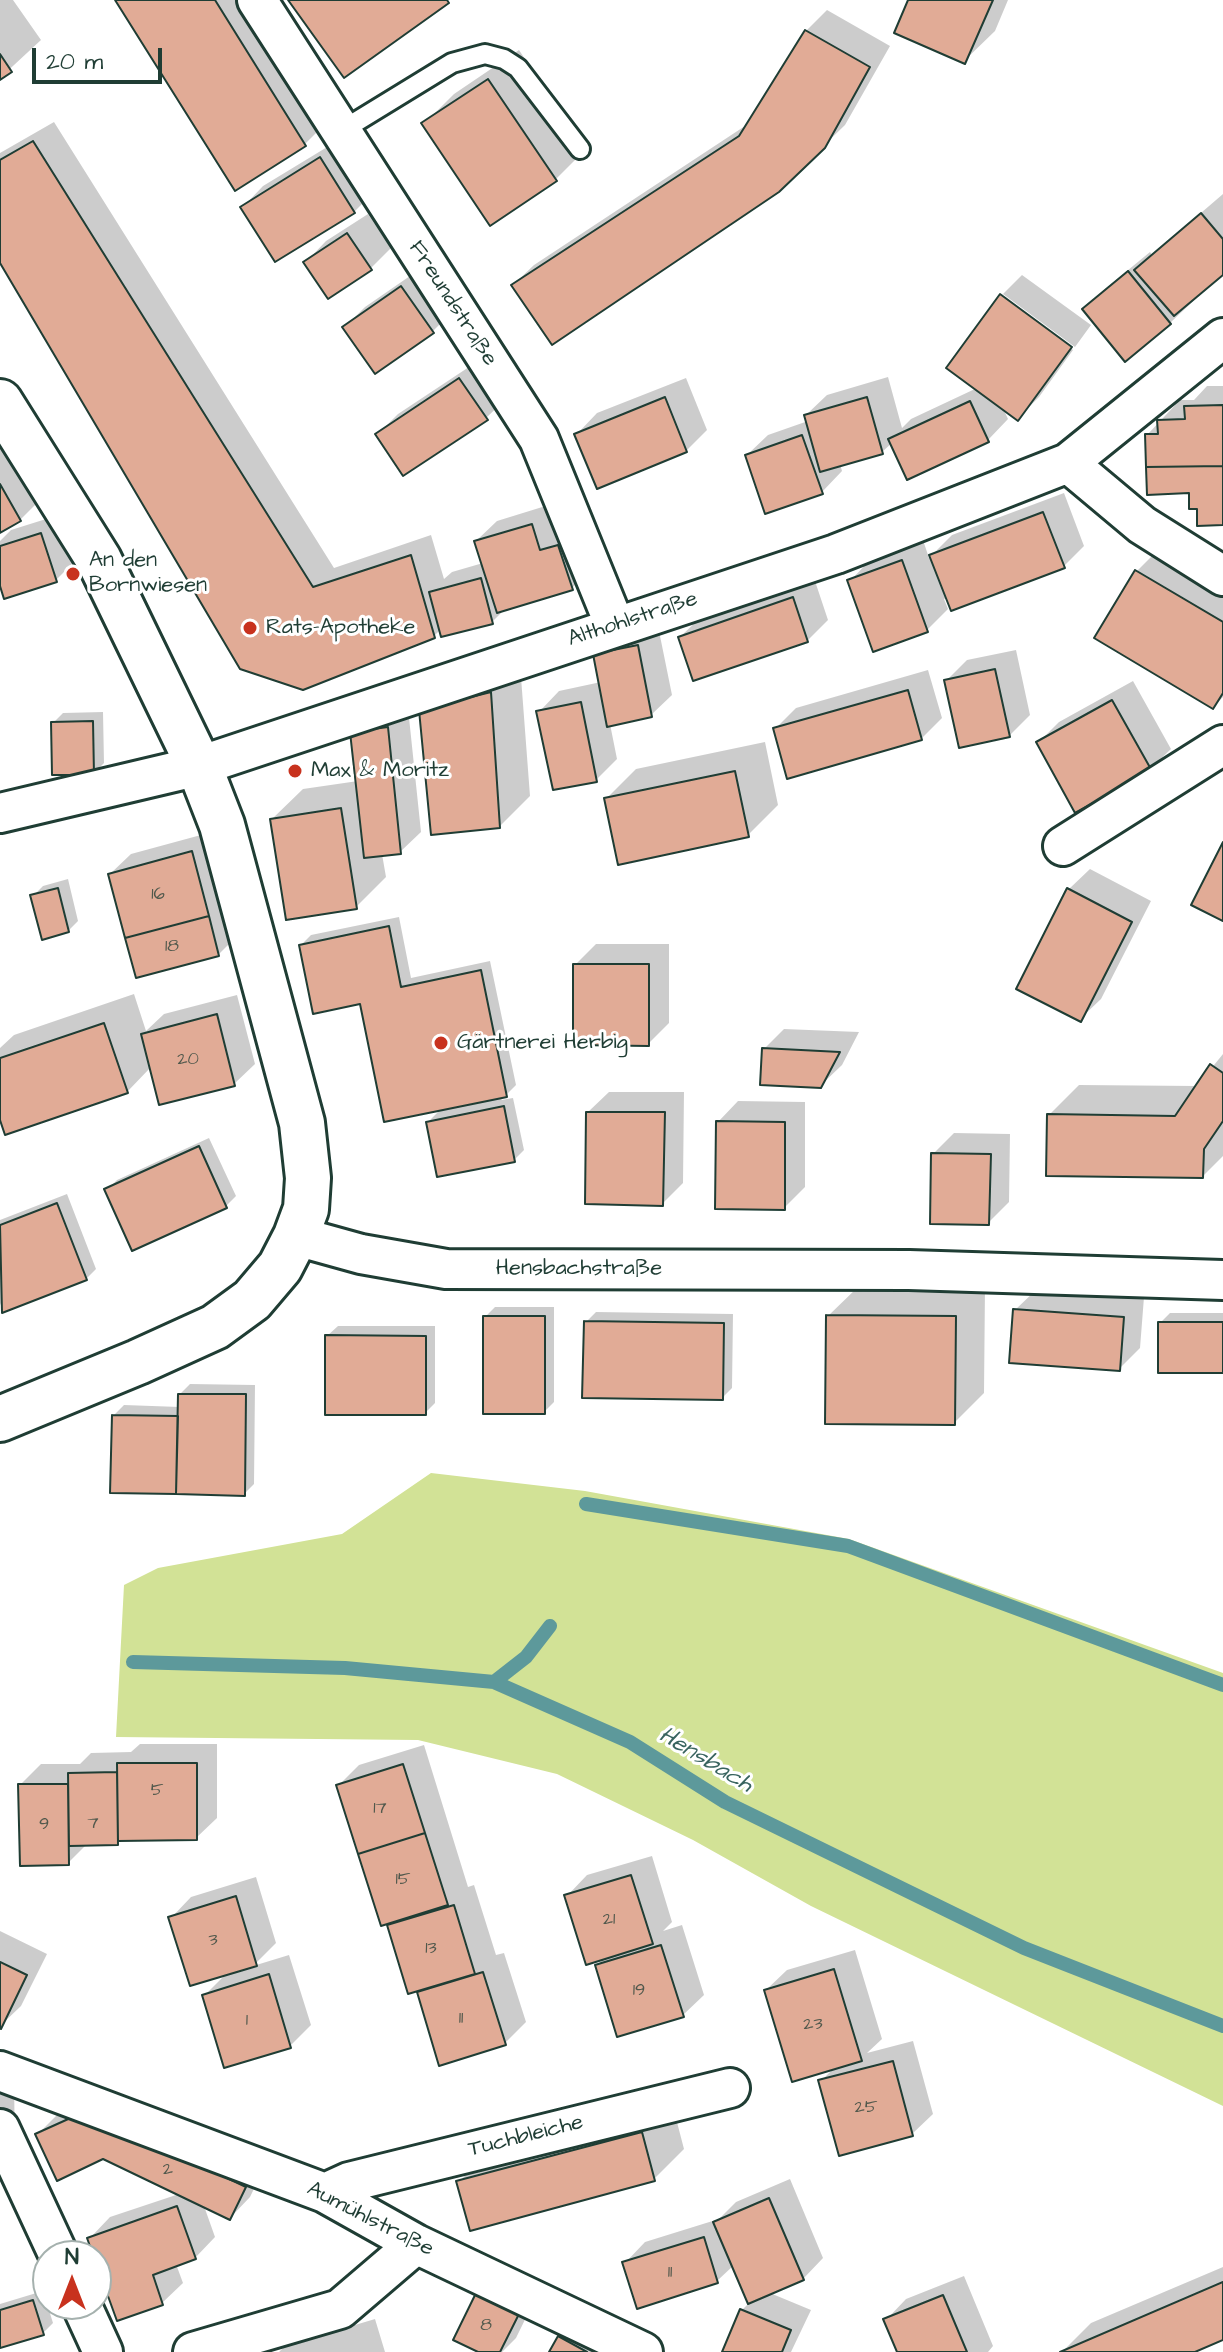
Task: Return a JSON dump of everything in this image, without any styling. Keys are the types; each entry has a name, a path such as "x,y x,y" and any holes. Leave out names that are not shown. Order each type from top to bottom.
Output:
{"street":[{"name":"Freundstraße","path":"257,0 539,439 615,626"},
{"name":"Althohlstraße","path":"0,813 199,766 836,554 1068,463 1223,338"},
{"path":"0,402 99,560 199,766 222,825 302,1123 307,1193 306,1209 296,1236 280,1267 252,1300 215,1327 0,1419"},
{"path":"1068,463 1142,525 1223,576"},
{"path":"1063,846 1223,745"},
{"name":"Hensbachstraße","path":"296,1236 361,1254 446,1269 909,1270 1223,1280"},
{"name":"Aumühlstraße","path":"0,2071 325,2193 416,2244 643,2352"},
{"name":"Tuchbleiche","path":"325,2193 349,2182 730,2088"},
{"path":"0,2129 52,2240"},
{"path":"193,2352 340,2309 416,2244"},
{"path":"88,2320 103,2352"}],"lane":[{"path":"341,131 452,63 485,54 504,59 518,68 580,149"}],"green space":[{"path":"431,1473 585,1491 849,1539 1223,1673 1223,2106 811,1906 693,1840 557,1774 418,1740 116,1737 124,1585 158,1568 342,1534"}],"building":[{"path":"115,0 215,0 306,146 235,191"},
{"path":"288,0 447,0 449,3 344,78"},
{"path":"908,0 993,0 965,64 894,33"},
{"path":"805,30 870,67 825,148 779,192 552,345 511,285 739,136"},
{"path":"0,54 12,72 0,80"},
{"path":"488,79 557,181 490,226 421,123"},
{"path":"33,141 313,587 411,555 435,638 303,690 240,669 0,263 0,160"},
{"path":"320,157 355,213 275,262 240,207"},
{"path":"1201,213 1223,239 1223,275 1174,316 1134,270"},
{"path":"347,233 372,270 328,299 303,262"},
{"path":"1128,271 1171,324 1125,362 1082,309"},
{"path":"401,286 434,333 375,374 342,327"},
{"path":"1000,294 1072,347 1018,421 946,368"},
{"path":"459,378 488,420 403,476 375,434"},
{"path":"665,397 687,452 597,489 574,434"},
{"path":"867,397 883,454 820,472 804,415"},
{"path":"970,401 989,442 907,480 888,439"},
{"path":"1223,405 1223,466 1146,467 1145,434 1158,434 1157,420 1185,419 1184,406"},
{"path":"802,435 823,494 765,514 745,455"},
{"path":"1223,466 1223,525 1197,526 1197,509 1189,509 1189,493 1147,495 1146,467"},
{"path":"0,484 21,521 0,533"},
{"path":"1043,512 1065,568 951,611 929,555"},
{"path":"532,524 540,550 558,545 573,590 497,613 474,541"},
{"path":"41,533 57,582 4,599 0,586 0,546"},
{"path":"902,560 928,632 873,652 847,580"},
{"path":"1135,570 1223,622 1223,693 1213,709 1094,638"},
{"path":"481,578 493,624 441,637 429,592"},
{"path":"793,597 808,642 693,681 678,637"},
{"path":"638,645 652,717 607,727 593,654"},
{"path":"995,669 1010,737 959,748 944,680"},
{"path":"908,690 922,740 787,779 773,728"},
{"path":"491,692 500,828 431,835 419,710"},
{"path":"1112,700 1152,771 1075,813 1036,742"},
{"path":"581,702 597,782 553,790 536,711"},
{"path":"93,721 94,775 52,775 51,722"},
{"path":"388,727 401,854 364,858 350,732"},
{"path":"735,771 749,837 618,865 604,798"},
{"path":"341,808 357,909 286,920 270,819"},
{"path":"1223,842 1223,921 1191,905"},
{"path":"192,851 209,916 125,938 108,874"},
{"path":"58,888 69,932 42,940 30,895"},
{"path":"1067,888 1132,922 1081,1022 1016,989"},
{"path":"209,916 219,956 136,978 125,938"},
{"path":"389,926 401,987 481,970 507,1097 384,1122 360,1004 313,1014 299,945"},
{"path":"573,964 649,964 649,1046 573,1045"},
{"path":"217,1014 235,1086 159,1105 141,1034"},
{"path":"104,1023 128,1093 5,1135 0,1120 0,1058"},
{"path":"762,1048 840,1052 821,1088 760,1085"},
{"path":"1210,1064 1223,1073 1223,1121 1204,1149 1203,1178 1046,1176 1047,1114 1175,1116"},
{"path":"504,1106 515,1162 437,1177 426,1122"},
{"path":"586,1112 665,1112 663,1206 585,1204"},
{"path":"716,1121 785,1122 785,1210 715,1209"},
{"path":"199,1146 227,1208 132,1251 104,1189"},
{"path":"931,1153 991,1154 989,1225 930,1224"},
{"path":"57,1203 87,1280 2,1313 0,1225"},
{"path":"1013,1309 1124,1317 1120,1371 1009,1363"},
{"path":"826,1315 956,1316 955,1425 825,1424"},
{"path":"483,1316 545,1316 545,1414 483,1414"},
{"path":"584,1321 724,1323 723,1400 582,1398"},
{"path":"1158,1322 1223,1322 1223,1373 1158,1373"},
{"path":"325,1335 426,1336 426,1415 325,1415"},
{"path":"178,1394 246,1394 245,1496 176,1494"},
{"path":"112,1415 178,1416 176,1494 110,1493"},
{"path":"117,1763 197,1763 197,1840 118,1841"},
{"path":"403,1764 425,1833 358,1854 336,1785"},
{"path":"117,1772 118,1845 69,1846 68,1773"},
{"path":"18,1784 68,1784 69,1865 20,1866"},
{"path":"425,1833 448,1905 381,1926 358,1854"},
{"path":"631,1875 653,1944 586,1965 564,1895"},
{"path":"236,1896 257,1966 190,1986 168,1917"},
{"path":"454,1905 475,1974 408,1994 387,1925"},
{"path":"661,1945 684,2017 617,2037 595,1965"},
{"path":"0,1962 27,1975 1,2029 0,2028"},
{"path":"834,1969 862,2061 792,2082 764,1990"},
{"path":"483,1972 506,2045 439,2066 417,1992"},
{"path":"269,1974 291,2048 224,2068 202,1995"},
{"path":"893,2061 913,2136 839,2156 818,2080"},
{"path":"86,2111 246,2187 230,2220 103,2159 57,2181 35,2134"},
{"path":"642,2132 655,2181 470,2231 456,2181"},
{"path":"769,2198 804,2280 748,2304 713,2222"},
{"path":"177,2206 196,2259 153,2275 163,2305 117,2321 112,2307 112,2240 87,2238"},
{"path":"704,2237 718,2283 637,2309 622,2262"},
{"path":"1223,2282 1223,2340 1195,2352 1060,2352"},
{"path":"477,2291 520,2312 500,2352 478,2352 453,2340"},
{"path":"943,2295 967,2352 897,2352 883,2319"},
{"path":"32,2300 32,2320 39,2320 44,2335 0,2348 0,2310"},
{"path":"740,2309 791,2330 782,2352 722,2352"},
{"path":"558,2336 587,2352 549,2352"}],"waterway":[{"path":"586,1504 848,1546 1223,1685"},
{"path":"494,1682 526,1657 550,1626"},
{"name":"Hensbach","path":"133,1662 345,1668 494,1682 630,1742 725,1802 1024,1948 1223,2026"}],"place":[{"name":"An den Bornwiesen","path":"73,574"},
{"name":"Rats-Apotheke","path":"250,628"},
{"name":"Max & Moritz","path":"295,771"},
{"name":"Gärtnerei Herbig","path":"441,1043"}]}
